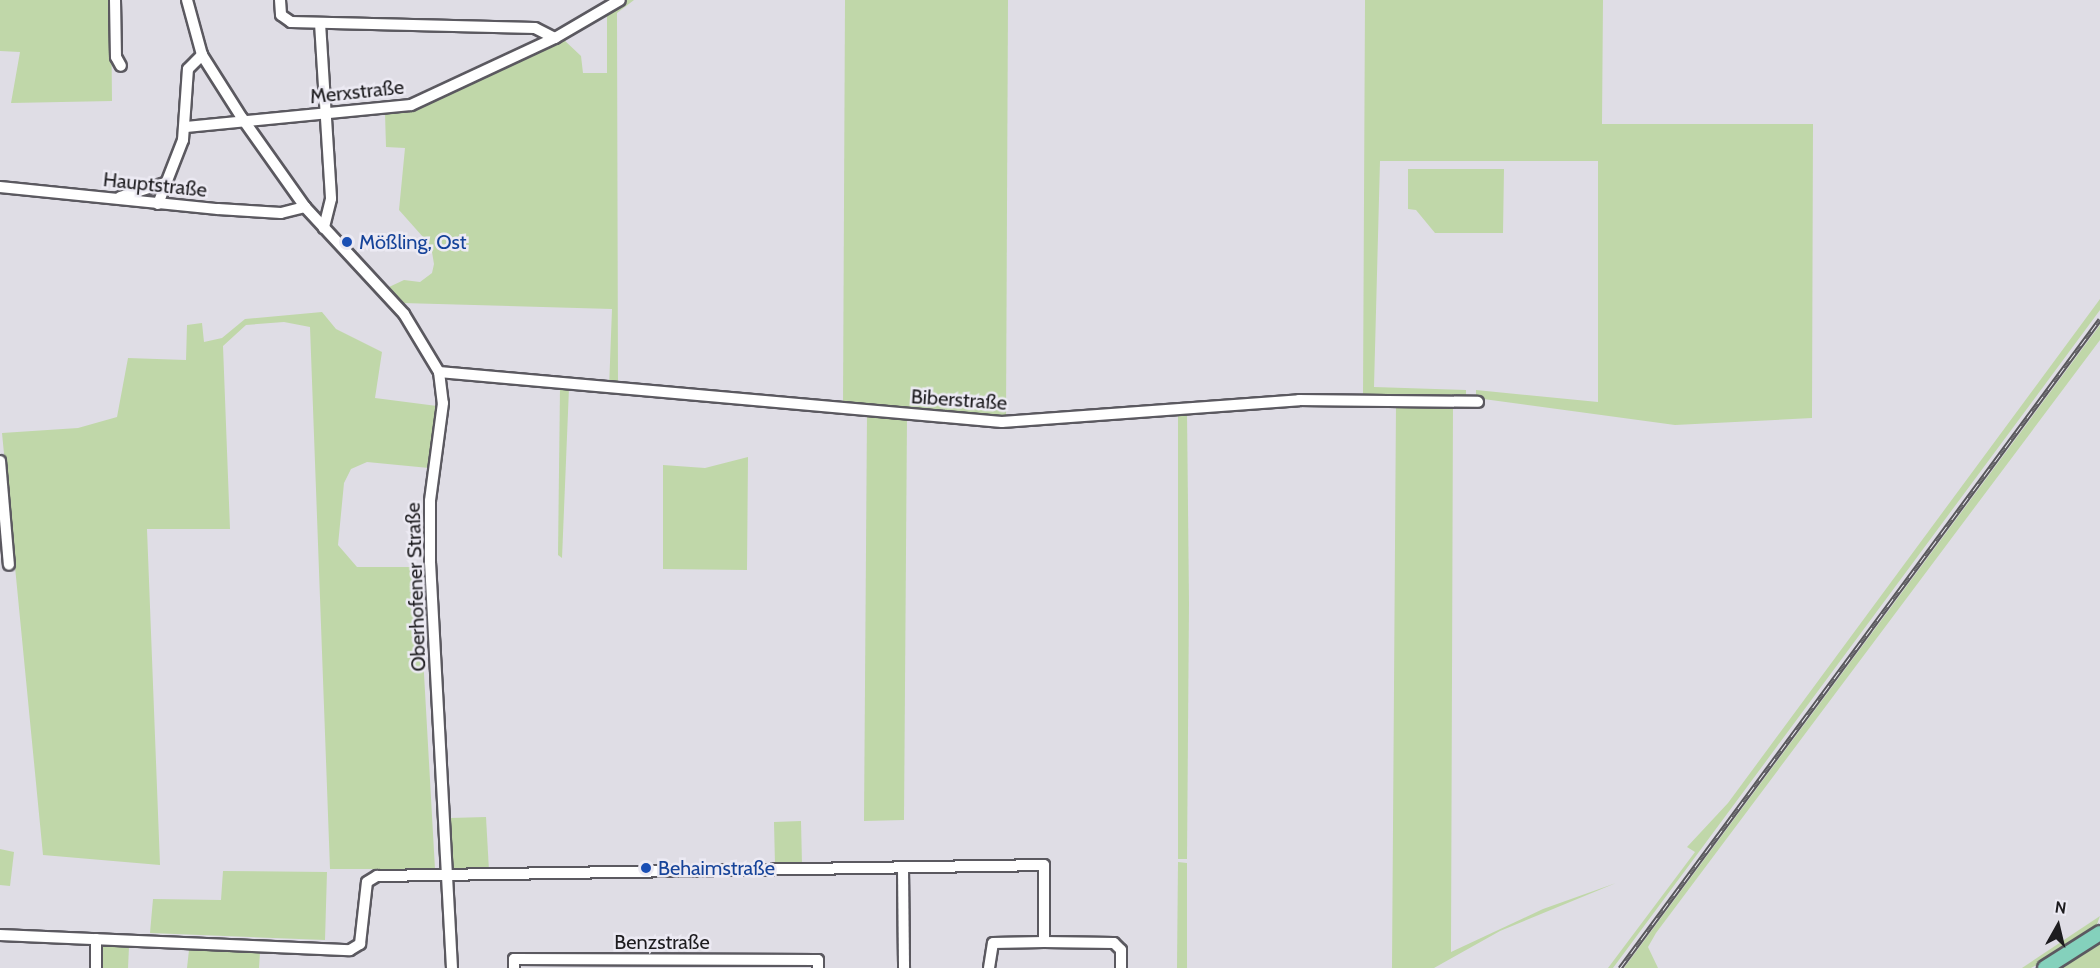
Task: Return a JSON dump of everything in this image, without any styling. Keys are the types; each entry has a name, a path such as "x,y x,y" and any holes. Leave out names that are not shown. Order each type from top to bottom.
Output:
{"main road":[{"path":"2045,968 2100,933"}],"street":[{"path":"115,0 116,57 121,66"},
{"name":"Oberhofener Straße","path":"187,0 202,55 242,118 305,207 404,314 439,372 443,403 430,501 430,553 452,968"},
{"path":"280,0 285,20 320,23 535,28 555,38"},
{"name":"Merxstraße","path":"186,127 242,118 327,115 390,109 434,97 555,38 620,0"},
{"path":"320,23 332,199 324,228"},
{"path":"159,204 186,127 188,69 202,55"},
{"path":"114,199 165,183"},
{"name":"Hauptstraße","path":"0,187 159,204 281,213 305,207"},
{"name":"Biberstraße","path":"439,372 1002,422 1299,400 1478,402"},
{"path":"0,461 9,565"},
{"path":"0,935 350,950 360,944 370,877 1044,865 1044,942"},
{"path":"903,869 904,968"},
{"path":"96,939 96,968"},
{"path":"989,968 993,943 1044,942 1114,943 1121,950 1121,968"},
{"name":"Benzstraße","path":"514,968 514,959 818,964"}],"green space":[{"path":"0,0 111,0 112,101 11,103 20,52 0,51"},
{"path":"626,0 634,0 617,13 618,388 609,388 612,309 402,303 389,287 404,280 420,282 432,273 434,264 431,246 399,210 405,148 386,147 385,113 433,102 562,38 581,56 583,73 607,73 607,13"},
{"path":"845,0 1008,0 1006,420 843,407"},
{"path":"1365,0 1603,0 1602,124 1813,124 1812,418 1675,425 1476,398 1476,390 1598,402 1598,161 1380,161 1374,387 1466,390 1466,397 1363,398"},
{"path":"1408,169 1504,169 1503,233 1435,233 1416,210 1408,209"},
{"path":"2100,299 2100,310 1613,968 1608,968 1695,852 1687,847 1728,803"},
{"path":"322,312 336,329 382,352 375,398 437,406 429,468 367,462 351,469 344,483 338,545 357,567 418,567 435,869 330,869 310,327 284,322 246,325 223,346 230,529 147,529 160,865 43,855 2,433 78,428 117,417 128,358 186,360 187,325 202,323 204,342 222,338 245,319"},
{"path":"2100,325 2100,340 1656,933 1648,947 1658,968 1624,968"},
{"path":"560,387 569,388 562,558 558,555"},
{"path":"1396,403 1453,404 1451,952 1543,909 1616,883 1500,931 1434,968 1392,968"},
{"path":"1187,412 1189,603 1187,859 1178,859 1178,413"},
{"path":"867,414 907,417 904,820 864,821"},
{"path":"748,457 747,570 663,569 663,465 705,468"},
{"path":"486,817 489,871 452,871 450,818"},
{"path":"801,821 802,865 775,865 774,822"},
{"path":"0,849 14,852 10,886 0,885"},
{"path":"1178,862 1187,863 1187,968 1177,968"},
{"path":"223,871 327,872 325,940 150,933 153,899 221,900"},
{"path":"2100,916 2095,930 2031,968 2022,968"},
{"path":"2100,940 2100,968 2056,968"},
{"path":"101,946 129,947 128,968 100,968"},
{"path":"189,950 260,952 259,968 187,968"}],"railway":[{"path":"1620,968 2100,319"}],"place":[{"name":"Mößling, Ost","path":"347,242"},
{"name":"Behaimstraße","path":"646,868"}]}
